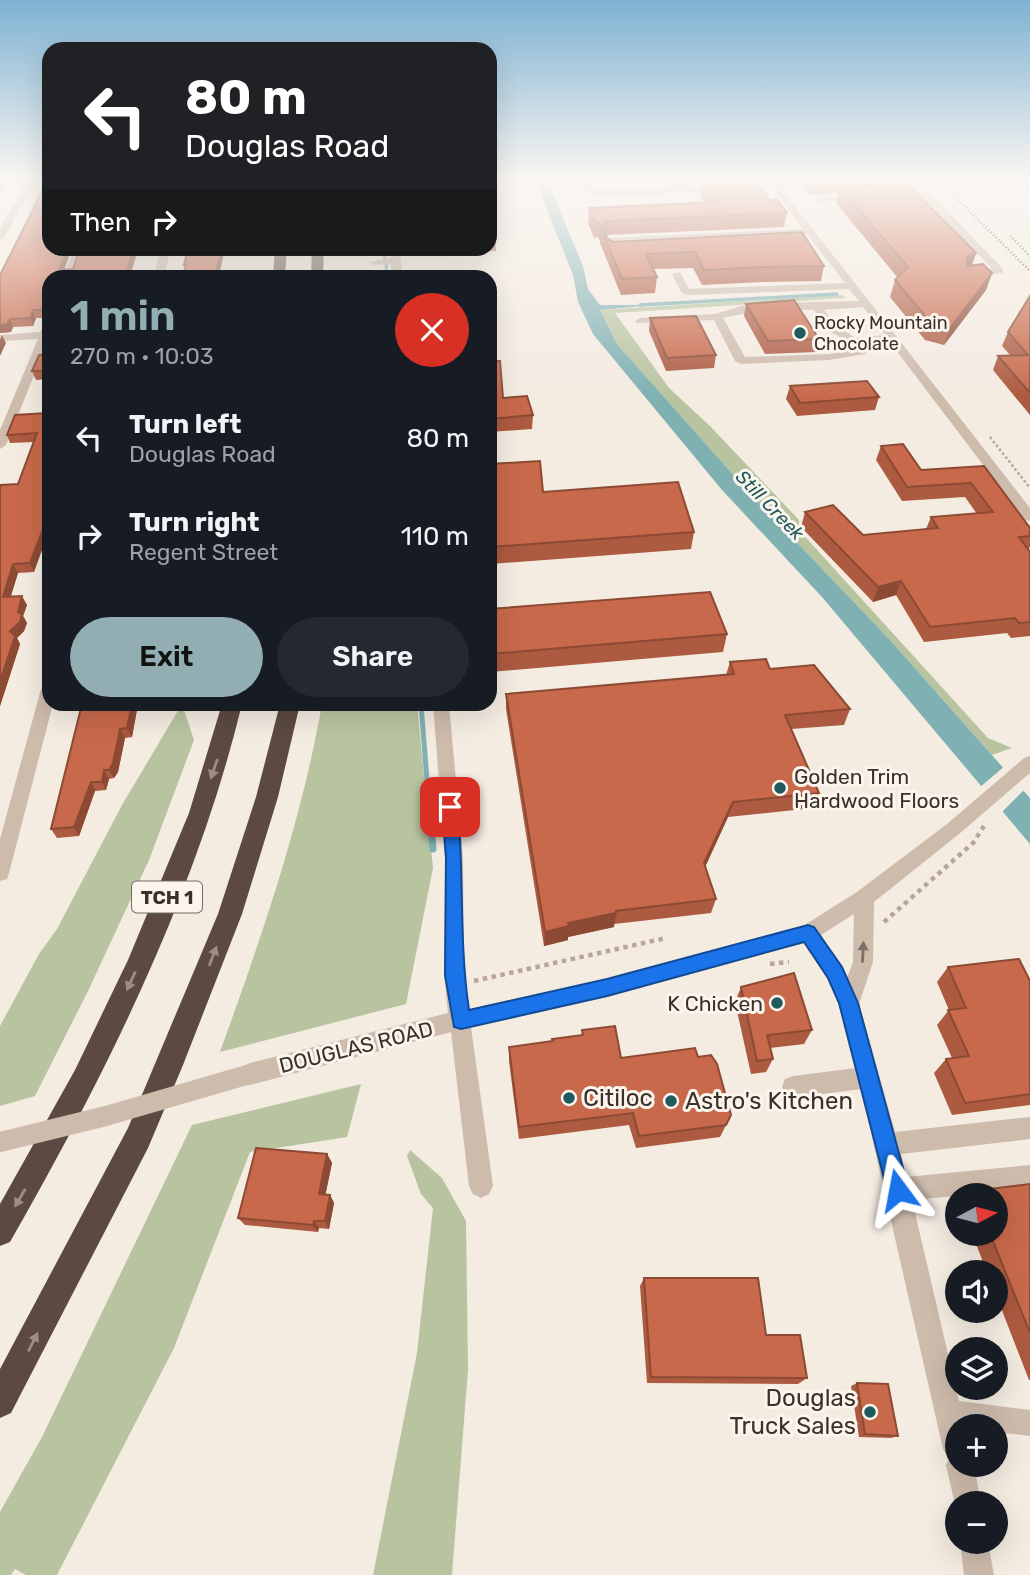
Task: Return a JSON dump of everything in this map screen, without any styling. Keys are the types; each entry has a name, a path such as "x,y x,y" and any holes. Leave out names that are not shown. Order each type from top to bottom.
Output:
{"highway":[{"name":"TCH 1","path":"0,1233 83,1084 137,968 184,857 223,742 230,711"},
{"name":"TCH 1","path":"0,1402 138,1138 170,1065 230,914 267,797 288,711"}],"street":[{"path":"825,252 1030,517"},
{"path":"967,278 975,273 1000,271 981,252"},
{"path":"396,256 397,270"},
{"path":"374,262 396,261"},
{"path":"677,274 686,292 852,286"},
{"path":"640,321 717,317 736,309 789,305 817,307 866,304"},
{"path":"717,317 741,361 829,357 861,352 854,341 828,323 817,307"},
{"path":"828,323 858,321"},
{"path":"0,338 42,332"},
{"path":"854,341 892,338"},
{"path":"0,445 42,343"},
{"path":"0,873 43,711"},
{"path":"442,711 454,858 454,975 481,1186"},
{"name":"DOUGLAS ROAD","path":"0,1142 250,1074 461,1020 607,988 808,933 864,898 1024,768"},
{"path":"849,1003 863,962 864,898"},
{"path":"808,933 835,973 849,1003 887,1144 950,1413 1030,1423"},
{"path":"793,1087 870,1077"},
{"path":"887,1144 1030,1128"},
{"path":"898,1190 1030,1177"},
{"path":"976,1554 979,1575"}],"path":[{"path":"986,433 1030,488"},
{"path":"882,929 884,921 973,843 989,820"},
{"path":"490,977 666,938"},
{"path":"764,963 789,962"}],"green space":[{"path":"842,295 845,298 615,313 669,388 709,425 799,520 799,530 988,738 1012,748 992,755 890,640 744,487 617,344 600,310"},
{"path":"178,711 184,711 194,740 149,860 88,991 35,1096 0,1106 0,1026 39,954 57,929 122,805"},
{"path":"321,711 418,711 433,868 406,1004 220,1052 265,923 291,837"},
{"path":"361,1084 347,1137 250,1152 174,1348 57,1575 26,1575 15,1569 11,1575 0,1575 0,1512 42,1437 192,1125"},
{"path":"410,1150 442,1178 466,1221 468,1369 452,1575 373,1575 417,1353 433,1208 421,1194 407,1156"}],"water":[{"path":"564,252 577,252 588,289 600,305 655,305 600,310 617,344 744,487 890,640 1030,798 1030,844 822,597 722,490 593,334 578,302 573,275"}],"pier":[{"path":"1006,765 1026,788 1001,813 979,788"}],"building":[{"path":"12,252 42,252 42,256 64,256 59,270 42,270 42,310 33,310 30,318 10,319 7,324 0,325 0,275"},
{"path":"611,252 815,252 824,266 704,270 695,252 646,254 657,277 622,279"},
{"path":"895,252 975,252 976,253 967,257 967,266 983,264 992,273 950,328 931,323 895,280 908,267"},
{"path":"77,256 131,256 128,270 59,270 73,269"},
{"path":"186,256 220,256 216,270 185,270"},
{"path":"1030,296 1030,393 998,356 1028,355 1008,332"},
{"path":"794,300 819,339 768,341 746,304"},
{"path":"696,316 716,355 667,358 650,318"},
{"path":"39,355 42,355 42,371 32,371"},
{"path":"497,361 500,361 503,398 527,396 533,415 497,418"},
{"path":"867,381 879,397 800,403 790,386"},
{"path":"42,413 42,531 30,563 13,564 3,597 22,596 18,612 22,614 20,622 10,631 15,636 0,682 0,485 18,484 37,433 7,435 15,415"},
{"path":"903,444 921,470 984,466 1030,528 1030,536 1019,537 1030,552 1030,622 1019,623 1015,618 930,627 901,581 878,587 805,512 833,505 863,535 938,528 931,517 993,512 971,483 907,487 881,446"},
{"path":"540,461 543,492 678,482 694,532 497,546 497,464"},
{"path":"710,592 727,634 497,653 497,608"},
{"path":"766,659 770,669 814,665 850,709 785,715 819,793 733,802 704,863 716,899 616,911 568,923 569,926 545,932 506,694 734,674 730,662"},
{"path":"80,711 131,711 127,728 120,729 113,763 109,770 104,770 102,782 91,782 74,827 51,829"},
{"path":"1019,959 1030,981 1030,1094 965,1103 946,1059 969,1056 948,1010 966,1008 948,967"},
{"path":"794,973 812,1030 767,1035 773,1059 757,1061 741,987"},
{"path":"615,1026 621,1058 695,1048 698,1057 711,1055 717,1064 731,1115 726,1125 639,1136 633,1113 519,1127 509,1047 553,1041 552,1039 583,1035 582,1030"},
{"path":"256,1148 327,1154 319,1194 330,1195 325,1221 314,1221 313,1225 238,1218"},
{"path":"1030,1184 1030,1333 1008,1279 1008,1260 1001,1260 995,1246 1008,1246 1008,1187"},
{"path":"644,1278 758,1278 766,1335 800,1335 807,1378 651,1377"},
{"path":"857,1383 888,1384 898,1436 865,1434"}],"waterway":[{"path":"386,263 387,270"},
{"path":"640,305 837,294"},
{"path":"422,711 429,806"},
{"path":"429,804 433,849"}],"railway":[{"path":"1010,252 1030,271"},
{"path":"1026,252 1030,256"}],"place":[{"name":"Rocky Mountain Chocolate","path":"800,333"},
{"name":"Golden Trim Hardwood Floors","path":"780,788"},
{"name":"K Chicken","path":"777,1003"},
{"name":"Citiloc","path":"569,1098"},
{"name":"Astro's Kitchen","path":"671,1101"},
{"name":"Douglas Truck Sales","path":"870,1412"}],"route":[{"path":"450,807 454,858 454,975 461,1020 607,988 808,933 835,973 849,1003 898,1190"}],"water label":[{"name":"Still Creek","path":"770,505"}]}
